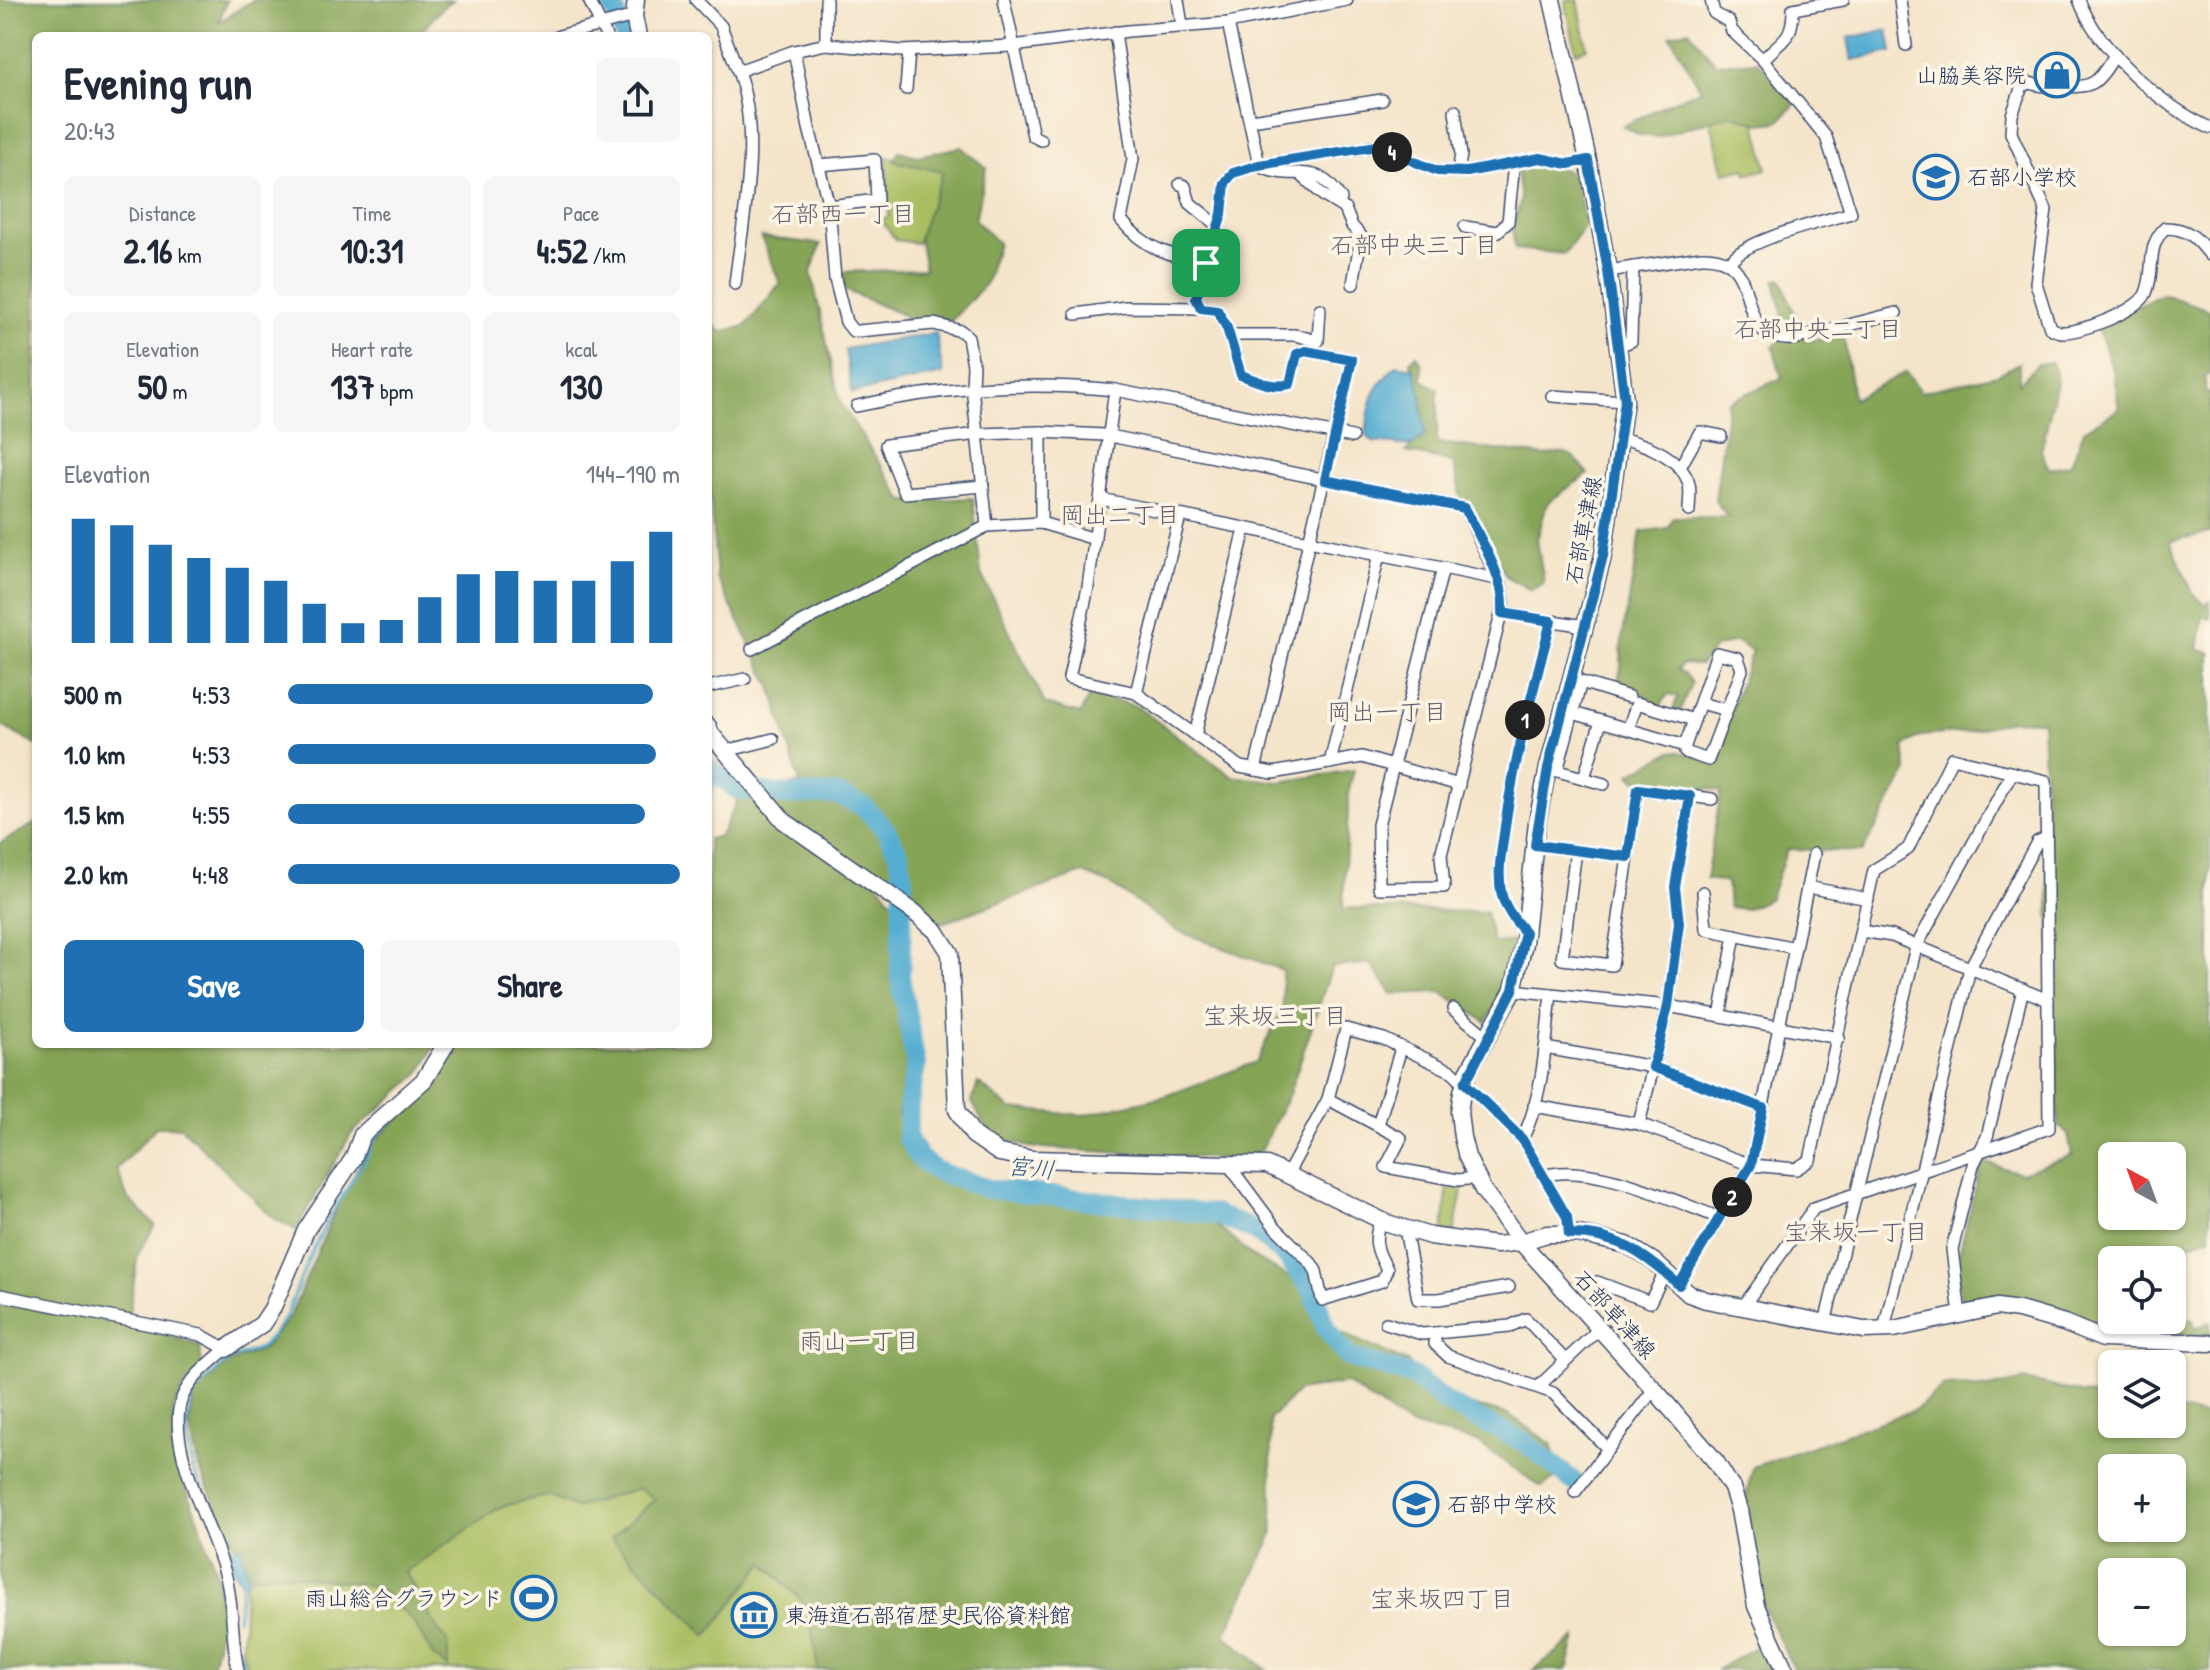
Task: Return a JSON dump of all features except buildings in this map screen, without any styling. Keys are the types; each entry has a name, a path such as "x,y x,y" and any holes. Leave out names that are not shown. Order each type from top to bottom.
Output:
{"street":[{"path":"589,0 605,32"},
{"path":"696,0 721,26 747,96 750,151 735,284"},
{"path":"826,0 826,44"},
{"path":"1004,0 1033,136 1041,140"},
{"path":"1178,0 1182,25"},
{"path":"738,71 794,51 826,44 909,51 1013,46 1115,32 1228,23 1347,0"},
{"name":"石部草津線","path":"1552,0 1588,160 1608,271 1625,401 1603,556 1535,845 1525,932 1513,990 1465,1083 1459,1112 1467,1157 1483,1190 1521,1242 1716,1462 1732,1488 1739,1510 1756,1606 1785,1670"},
{"path":"1711,0 1714,13 1729,22 1732,31 1763,60 1826,137 1851,213 1757,241 1736,253 1730,262"},
{"path":"1763,60 1785,41 1793,25 1793,9 1843,0"},
{"path":"1900,0 1906,45"},
{"path":"2079,0 2097,36 2115,55 2185,115 2210,128"},
{"path":"573,32 602,24 636,7 638,32"},
{"path":"1228,23 1259,165 1267,170 1311,172 1323,177 1341,199"},
{"path":"1115,32 1133,159 1121,220 1133,235 1154,249 1206,263"},
{"path":"794,51 829,206 835,279 849,327 858,331 934,324 961,331 968,337 987,526"},
{"path":"906,89 909,51"},
{"path":"2115,55 2099,79 2090,85 2043,87 2029,83 2022,86 2012,115 2011,133 2046,210 2036,283 2050,328 2060,333 2090,326 2141,302 2147,293 2154,239 2165,228 2180,228 2195,236 2210,255"},
{"path":"1251,120 1382,100"},
{"path":"1455,111 1461,155 1458,171"},
{"path":"1201,308 1196,298 1222,214 1225,183 1233,173 1259,165 1377,146 1437,171 1458,171 1540,158 1568,164 1588,160"},
{"path":"819,165 875,160 877,200 829,206"},
{"path":"1465,227 1497,232 1508,222 1514,163"},
{"path":"1299,173 1324,196 1345,209 1352,226 1361,236 1353,284"},
{"path":"1180,184 1185,186 1190,203 1218,226"},
{"path":"1608,271 1701,257 1716,257 1730,262 1744,285 1753,317 1760,329 1778,340 1794,339 1896,313"},
{"path":"1619,346 1631,341 1633,267"},
{"path":"1076,314 1126,307 1217,310 1230,335 1241,375 1263,384 1290,384 1297,354 1306,351 1352,360 1255,770"},
{"path":"1230,335 1295,335 1318,341 1320,309"},
{"path":"857,406 908,395 972,387 1053,386 1115,390 1352,437"},
{"path":"1115,390 1088,587 1069,678 1136,693 1240,767 1273,773 1362,757 1459,785"},
{"path":"1552,396 1625,401"},
{"path":"1041,432 1041,523"},
{"path":"983,486 905,493 886,445 977,434 1041,432 1109,436 1465,508 1504,602 1441,855 1444,887 1379,888 1378,825 1443,568"},
{"path":"1680,467 1700,432 1721,436"},
{"path":"1620,438 1638,442 1680,467 1690,486 1689,511"},
{"path":"1100,499 1497,579"},
{"path":"1136,693 1180,516"},
{"path":"752,649 987,526 1041,523 1095,539"},
{"path":"1195,735 1245,529"},
{"path":"1330,763 1379,555"},
{"path":"1502,613 1585,626"},
{"path":"1525,932 1511,916 1502,897 1499,870 1506,815 1524,726 1551,621"},
{"path":"1717,653 1738,658 1742,670 1727,710 1708,760 1685,752 1717,653"},
{"path":"712,686 745,679"},
{"path":"1629,697 1581,682 1568,712 1685,746"},
{"path":"1628,729 1637,703 1694,720"},
{"path":"1700,703 1727,710"},
{"path":"1584,778 1601,721"},
{"path":"712,738 784,821 914,912 936,931 950,953 957,1110 973,1135 999,1153 1032,1159 1267,1165 1381,1220 1430,1236 1497,1245 1547,1234 1569,1234 1627,1245 1689,1294 1742,1308 1864,1330 1884,1329 1997,1307 2049,1319 2103,1339 2210,1343"},
{"path":"726,751 773,739"},
{"path":"1534,1106 1639,1124 1751,1165 1796,1169 1810,1160 1874,870 1908,849 1952,758 2046,781 2049,1128 1814,1208 1742,1308"},
{"path":"1553,769 1604,784"},
{"path":"1825,1323 1916,947 2012,773"},
{"path":"1576,850 1562,959 1612,965 1638,789 1712,799"},
{"path":"1639,1124 1668,1006 1679,923 1675,887 1690,796"},
{"path":"1884,1329 1970,968 2037,842 2046,838"},
{"path":"1535,845 1628,857"},
{"path":"1679,1285 1751,1165 1814,854"},
{"path":"1807,887 1868,899"},
{"path":"1703,892 1706,929 1795,948"},
{"path":"1861,931 1892,936 2048,1000"},
{"path":"1720,1016 1735,935"},
{"path":"1960,1315 1952,1249 1973,1165 1987,1137 2023,989"},
{"path":"1513,990 1668,1006 1839,1038"},
{"path":"1522,1139 1534,1106 1551,994"},
{"path":"1453,1009 1488,1038"},
{"path":"1287,1175 1328,1099 1346,1029 1384,1039 1453,1072 1465,1083 1522,1139 1567,1217 1569,1234"},
{"path":"238,1670 233,1650 228,1582 187,1469 178,1412 188,1386 226,1349 262,1324 272,1309 306,1230 353,1159 362,1135 424,1080 444,1048"},
{"path":"1378,1125 1401,1048"},
{"path":"1545,1048 1653,1067 1763,1108"},
{"path":"1328,1099 1401,1138 1386,1167 1458,1180 1477,1178"},
{"path":"1228,1164 1275,1227 1311,1263 1316,1271 1322,1300 1382,1281 1387,1269 1375,1248 1381,1220"},
{"path":"1543,1176 1559,1171 1623,1182 1720,1218"},
{"path":"1405,1229 1418,1299 1439,1299 1509,1287"},
{"path":"1597,1282 1650,1302 1665,1272"},
{"path":"0,1295 201,1335 226,1349"},
{"path":"1386,1323 1422,1334 1510,1326 1526,1319 1565,1360"},
{"path":"1538,1387 1600,1328"},
{"path":"1435,1333 1435,1344 1448,1356 1553,1393 1608,1449"},
{"path":"1575,1492 1654,1389"}],"green space":[{"path":"0,0 227,0 219,22 253,0 453,0 421,32 32,32 32,743 0,725"},
{"path":"1565,0 1578,0 1587,48 1576,52"},
{"path":"1689,30 1716,64 1757,61 1797,102 1778,122 1760,124 1731,114 1658,137 1639,135 1623,126 1701,90 1670,35"},
{"path":"1739,109 1755,118 1767,169 1747,174 1745,168 1724,173 1709,115"},
{"path":"961,147 986,168 975,220 998,243 986,283 951,321 905,322 905,316 845,290 842,272 925,269 919,237 943,172 894,161 899,151 917,156"},
{"path":"886,157 949,168 917,243 896,240 881,220 889,216"},
{"path":"1535,164 1560,167 1575,178 1585,226 1565,254 1515,249 1512,227 1521,200 1517,172"},
{"path":"761,237 821,244 811,272 840,402 904,501 973,498 981,574 1045,704 1080,714 1090,694 1136,706 1232,776 1280,782 1354,770 1349,790 1343,908 1486,912 1493,943 1515,941 1505,987 1486,1022 1441,992 1392,994 1370,963 1332,967 1289,1094 1261,1150 1239,1160 1028,1147 989,1134 972,1102 978,1083 1011,1109 1083,1115 1166,1096 1256,1062 1283,1008 1282,970 1176,930 1112,885 1083,873 942,923 873,876 897,908 907,1063 898,1114 914,1160 937,1176 1001,1182 1208,1218 1253,1257 1309,1288 1317,1322 1409,1363 1431,1396 1508,1414 1551,1444 1561,1475 1541,1487 1477,1442 1408,1425 1346,1383 1298,1391 1270,1419 1273,1534 1225,1635 1267,1670 818,1670 808,1607 764,1563 707,1636 611,1538 655,1499 638,1488 576,1508 548,1496 502,1506 405,1572 440,1633 448,1641 448,1667 433,1656 413,1621 376,1586 276,1573 248,1576 199,1468 189,1425 194,1393 228,1363 263,1349 290,1316 337,1207 369,1147 427,1090 454,1048 712,1048 712,838 720,836 742,791 800,784 771,686 717,578 712,519 712,322 721,332 746,326 780,283"},
{"path":"1781,278 1805,340 1844,337 1853,399 1906,372 1921,392 1997,375 2019,363 2019,383 2038,364 2052,362 2057,382 2041,451 2049,469 2071,464 2084,430 2119,409 2114,373 2098,327 2162,294 2210,310 2210,375 2205,376 2205,391 2210,393 2210,533 2170,541 2193,593 2205,605 2210,601 2210,619 2203,616 2198,650 2210,652 2210,1237 2184,1246 2098,1246 2098,1328 2017,1298 1995,1295 1965,1303 1961,1300 1956,1266 1982,1162 2021,1173 2072,1155 2068,1134 2058,1126 2042,721 2011,720 1968,732 1920,736 1904,746 1907,772 1862,852 1787,849 1770,898 1747,909 1729,907 1727,882 1706,879 1721,791 1634,779 1630,774 1672,751 1714,758 1752,651 1735,641 1715,648 1700,665 1682,664 1677,670 1685,674 1691,683 1680,712 1673,710 1678,696 1668,694 1660,707 1616,689 1621,668 1622,638 1641,532 1668,528 1673,517 1728,517 1715,501 1728,402 1782,378 1773,347 1787,334 1775,281"},
{"path":"1417,355 1422,365 1422,380 1438,389 1437,443 1546,456 1571,455 1588,474 1547,503 1537,540 1544,583 1531,590 1507,577 1462,505 1454,463 1406,452 1415,442 1421,395 1410,362"},
{"path":"32,825 32,1048 434,1048 420,1073 351,1134 296,1230 273,1218 181,1127 156,1127 117,1169 127,1197 155,1225 138,1254 128,1322 200,1346 202,1367 184,1387 173,1410 179,1467 216,1571 222,1622 211,1670 0,1670 0,843"},
{"path":"1448,1184 1463,1186 1454,1233 1443,1231"},
{"path":"2192,1319 2196,1328 2210,1322 2210,1334 2138,1336 2119,1334 2186,1334 2186,1320"},
{"path":"2025,1380 2098,1397 2098,1438 2186,1438 2186,1412 2210,1416 2210,1670 1794,1670 1759,1598 1746,1495 1753,1467 1917,1409 1944,1385 1988,1388"},
{"path":"642,1484 773,1557 820,1603 828,1670 248,1670 242,1651 245,1582 271,1567 503,1498"},
{"path":"1576,1637 1567,1670 1534,1670"},
{"path":"1759,1645 1770,1670 1717,1670"}],"water":[{"path":"1888,30 1892,52 1852,60 1848,38"},
{"path":"936,333 943,374 852,393 845,349"},
{"path":"1396,365 1414,368 1420,389 1425,435 1412,446 1373,442 1366,435 1373,397"},
{"path":"241,1546 248,1579 241,1583 224,1554"}],"waterway":[{"name":"宮川","path":"610,0 623,32"},
{"name":"宮川","path":"712,770 736,789 786,795 835,794 863,806 885,829 899,854 903,878 900,977 916,1065 907,1137 919,1158 936,1171 988,1189 1214,1214 1256,1231 1286,1256 1313,1291 1326,1328 1348,1357 1413,1376 1446,1403 1524,1442 1573,1481"},
{"path":"712,789 718,776"},
{"path":"232,1551 194,1471 186,1431 192,1396 232,1358 260,1348 272,1336 287,1314 308,1260 329,1218 377,1135 407,1106"},
{"path":"237,1619 242,1582"},
{"path":"240,1650 244,1670"}],"place":[{"name":"山脇美容院","path":"2057,75"},
{"name":"石部小学校","path":"1936,177"},
{"name":"石部中学校","path":"1416,1504"},
{"name":"雨山総合グラウンド","path":"534,1598"},
{"name":"東海道石部宿歴史民俗資料館","path":"754,1615"}],"district":[{"name":"石部西一丁目","path":"843,213"},
{"name":"石部中央三丁目","path":"1414,244"},
{"name":"石部中央二丁目","path":"1818,328"},
{"name":"岡出二丁目","path":"1120,514"},
{"name":"岡出一丁目","path":"1387,711"},
{"name":"宝来坂三丁目","path":"1275,1015"},
{"name":"宝来坂一丁目","path":"1856,1231"},
{"name":"雨山一丁目","path":"859,1340"},
{"name":"宝来坂四丁目","path":"1442,1598"}],"route":[{"path":"1377,146 1437,171 1467,172 1540,158 1568,164 1588,160 1608,271 1625,401 1603,556 1548,768 1535,845 1628,857 1638,789 1690,796 1675,887 1679,923 1668,1006 1653,1067 1763,1108 1751,1165 1679,1285 1653,1261 1627,1245 1569,1234 1567,1217 1522,1139 1465,1083 1513,990 1524,943 1525,932 1511,916 1502,897 1499,870 1506,815 1524,726 1551,621 1502,613 1504,602 1501,586 1465,508 1325,480 1352,360 1306,351 1297,354 1290,384 1282,386 1263,384 1241,375 1227,328 1217,310 1201,308 1196,298 1206,263 1222,214 1225,183 1233,173 1259,165 1377,146"}]}
